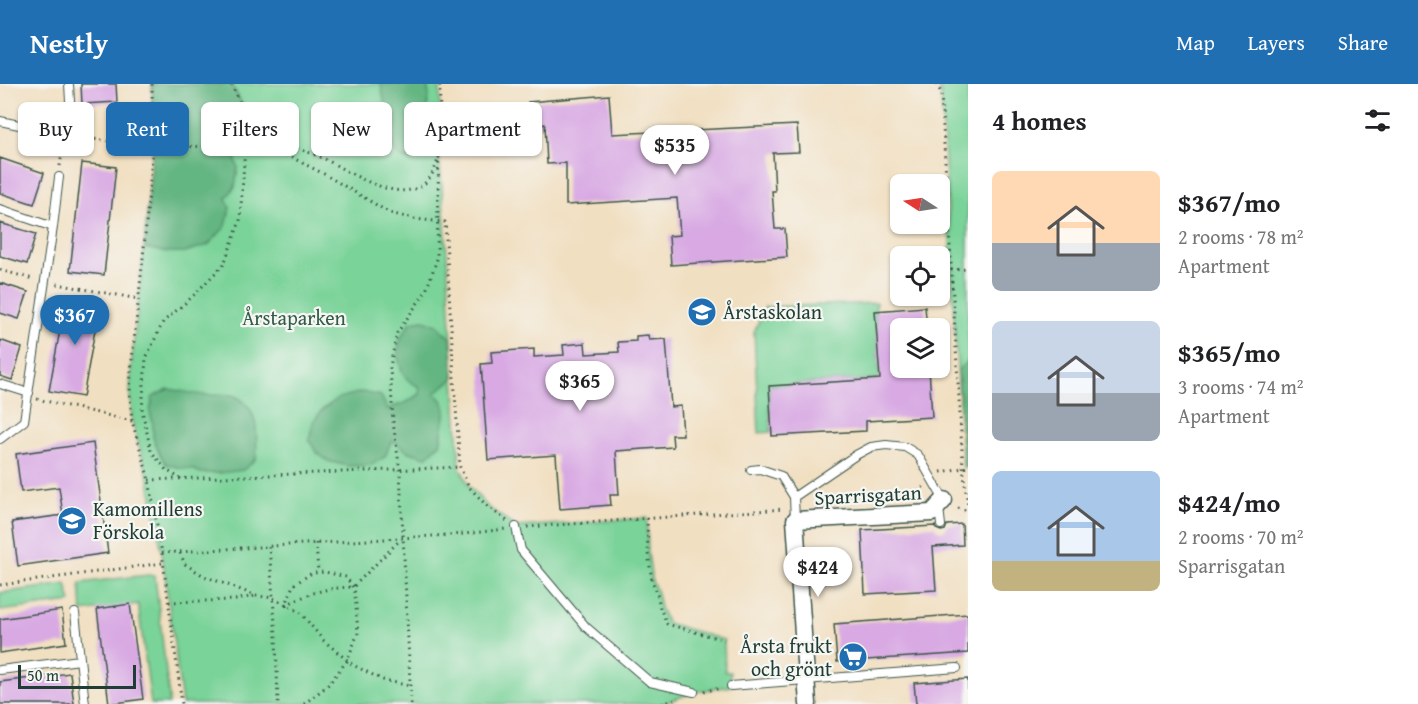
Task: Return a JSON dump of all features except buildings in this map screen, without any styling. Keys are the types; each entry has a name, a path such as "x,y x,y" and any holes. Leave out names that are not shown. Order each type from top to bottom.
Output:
{"street":[{"name":"Sparrisgatan","path":"808,704 794,514 852,520 895,512 932,513 941,503"}],"lane":[{"path":"69,84 69,102"},
{"path":"0,121 18,125"},
{"path":"0,439 24,421 59,177"},
{"path":"0,209 53,227"},
{"path":"0,384 28,395"},
{"path":"794,497 871,447 886,445 905,447 918,455 933,479 941,503 941,525"},
{"path":"751,470 760,469 781,476 794,497 794,514"},
{"path":"516,527 521,550 586,627 650,682 694,692"},
{"path":"75,613 85,704"},
{"path":"0,670 80,660"},
{"path":"731,686 957,668"}],"path":[{"path":"152,84 152,102"},
{"path":"231,84 240,102"},
{"path":"440,84 440,102"},
{"path":"937,84 941,93 963,467 968,507"},
{"path":"299,148 394,191 411,190 426,184 435,172 439,156"},
{"path":"59,177 64,156"},
{"path":"152,156 130,395 132,421 149,480 162,553 182,704"},
{"path":"181,479 166,470 151,450 142,410 146,358 163,322 224,264 240,221 244,156"},
{"path":"289,156 390,213 414,219 445,222 460,467 469,486 481,501 516,527"},
{"path":"411,704 399,471 390,366 397,333 426,291 437,259 439,156"},
{"path":"951,270 968,269"},
{"path":"0,270 45,282 139,299"},
{"path":"28,395 132,421"},
{"path":"149,480 460,467"},
{"path":"895,512 942,471 968,467"},
{"path":"162,553 464,534 516,527 647,518 794,514"},
{"path":"647,518 652,581 660,608 668,624 723,640"},
{"path":"286,605 305,595 332,588 354,587 403,538"},
{"path":"316,543 318,572"},
{"path":"269,546 278,704"},
{"path":"179,552 185,564 204,576 257,596 273,598 300,612 323,640 352,665 383,680 410,686"},
{"path":"0,585 163,563"},
{"path":"286,605 293,585 312,573 325,572 346,577 354,587 358,633 348,661 327,686 304,704"},
{"path":"168,602 235,600 257,596"}],"green space":[{"name":"Årstaparken","path":"152,84 440,84 440,102 404,102 404,156 439,156 460,467 469,486 488,507 516,527 647,518 652,581 667,623 724,640 725,672 730,672 731,686 694,692 662,704 182,704 162,553 149,480 132,421 130,395 152,156 189,156 189,102 152,102"},
{"path":"152,84 231,84 241,102 201,102 201,156 234,156 238,167 235,187 226,198 230,207 226,226 208,245 185,252 164,252 144,248 152,156 189,156 189,102 152,102"},
{"path":"381,84 427,84 428,102 404,102 404,156 421,156 418,158 406,160 394,150 392,102 385,102"},
{"path":"937,84 968,84 968,467 963,467 949,234 950,174 946,174 941,93"},
{"path":"877,303 875,311 880,379 769,386 771,432 759,433 754,332 765,307"},
{"path":"424,320 437,325 451,338 454,378 435,393 442,400 446,410 440,444 426,457 409,452 393,441 385,457 370,465 348,466 328,461 316,452 309,440 313,422 323,409 339,398 362,392 381,396 387,409 405,403 420,394 419,386 407,379 403,373 398,352 401,338 411,322"},
{"path":"968,361 968,467 963,467 958,370"},
{"path":"168,389 206,395 231,395 239,398 251,410 254,418 257,434 256,459 243,470 220,473 201,473 166,464 153,437 150,412 153,397"},
{"path":"155,576 169,704 151,704 138,604 82,612 80,583"},
{"path":"66,584 71,602 0,611 0,593"}],"place":[{"name":"Årstaskolan","path":"702,312"},
{"name":"Kamomillens Förskola","path":"72,521"},
{"name":"Årsta frukt och grönt","path":"853,657"}]}
